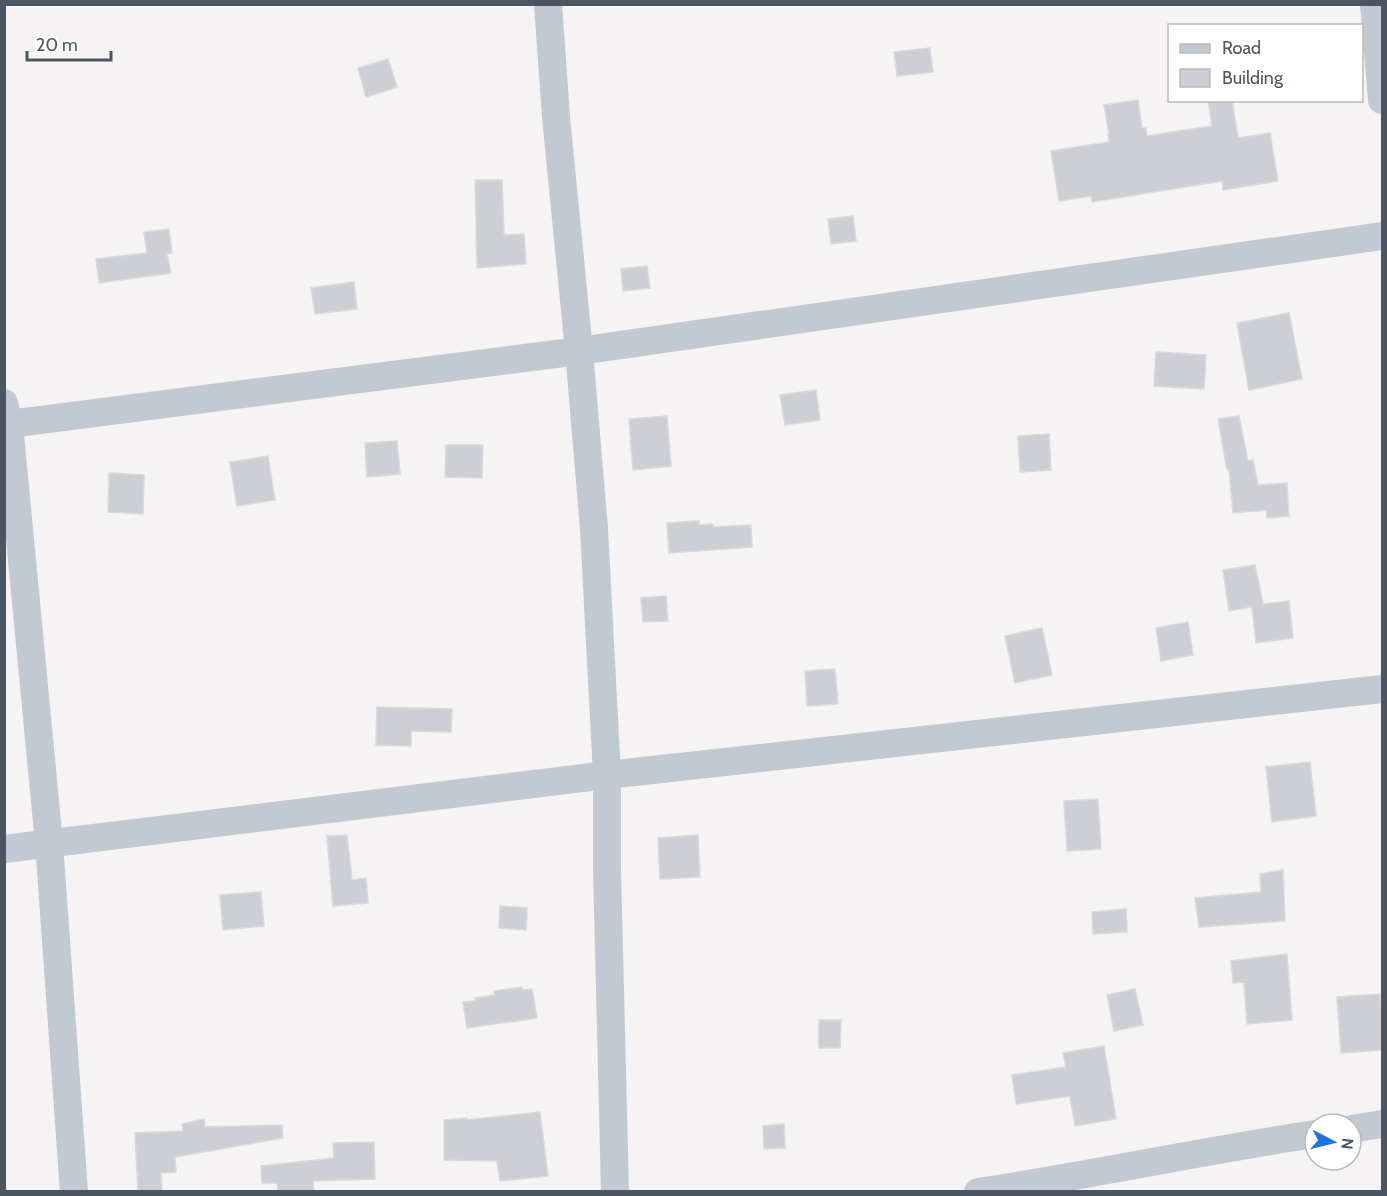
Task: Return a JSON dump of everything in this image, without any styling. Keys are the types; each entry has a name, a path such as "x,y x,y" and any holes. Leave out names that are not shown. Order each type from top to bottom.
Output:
{"street":[{"path":"548,4 557,129 594,529 607,775 607,869 615,1191"},
{"path":"1374,4 1383,100"},
{"path":"74,1191 49,843 7,414 579,351 1383,236"},
{"path":"4,849 607,775 1383,688"},
{"path":"1363,1127 1383,1124"},
{"path":"978,1191 1026,1185 1303,1136"}],"building":[{"path":"930,48 933,72 897,76 894,52"},
{"path":"388,59 397,87 366,97 358,68"},
{"path":"1138,100 1142,128 1146,128 1147,136 1212,126 1208,102 1232,102 1238,138 1270,133 1278,181 1223,190 1222,181 1092,202 1091,196 1059,201 1051,151 1109,142 1104,105"},
{"path":"475,180 502,180 504,235 524,234 526,264 477,268"},
{"path":"853,216 856,241 831,244 828,219"},
{"path":"169,229 172,253 167,254 171,273 99,283 96,259 147,253 144,232"},
{"path":"647,266 650,288 623,291 621,269"},
{"path":"354,282 357,309 315,314 311,288"},
{"path":"1289,313 1302,379 1249,390 1237,323"},
{"path":"1156,352 1206,355 1204,389 1154,386"},
{"path":"816,390 820,420 785,425 780,395"},
{"path":"667,416 671,466 633,470 629,419"},
{"path":"1239,416 1248,461 1253,460 1258,485 1287,483 1289,516 1267,518 1267,510 1233,513 1229,469 1227,470 1218,419"},
{"path":"1049,434 1051,470 1020,472 1018,436"},
{"path":"397,441 400,474 367,477 365,443"},
{"path":"446,445 483,445 482,478 445,477"},
{"path":"268,456 275,500 237,506 230,462"},
{"path":"109,473 144,475 143,514 108,512"},
{"path":"699,521 699,525 713,524 713,527 751,525 752,547 669,553 667,523"},
{"path":"1255,565 1263,604 1289,601 1293,638 1256,643 1252,607 1229,611 1223,570"},
{"path":"666,596 668,621 643,622 641,598"},
{"path":"1188,622 1193,655 1161,661 1156,628"},
{"path":"1042,628 1052,675 1015,683 1005,636"},
{"path":"835,669 838,704 807,706 805,671"},
{"path":"377,707 452,709 451,732 411,731 411,746 376,745"},
{"path":"1310,762 1316,816 1272,822 1266,767"},
{"path":"1098,799 1101,849 1067,851 1064,801"},
{"path":"347,835 352,880 366,878 368,903 333,906 327,836"},
{"path":"698,835 700,877 660,879 658,838"},
{"path":"1283,870 1285,921 1199,927 1195,898 1261,892 1260,874"},
{"path":"261,892 264,926 223,930 220,895"},
{"path":"500,906 527,908 526,930 499,928"},
{"path":"1126,909 1127,932 1093,934 1092,912"},
{"path":"1287,954 1292,1020 1247,1024 1244,982 1233,983 1231,961"},
{"path":"522,987 522,990 532,989 537,1018 467,1028 463,1002 476,1001 475,998 495,995 494,991"},
{"path":"1135,989 1143,1025 1114,1031 1107,995"},
{"path":"1380,994 1383,1050 1341,1053 1337,997"},
{"path":"819,1020 841,1020 840,1048 819,1048"},
{"path":"1104,1046 1116,1119 1075,1126 1070,1096 1016,1104 1012,1075 1066,1067 1063,1053"},
{"path":"540,1112 548,1176 500,1181 497,1161 444,1160 444,1120 467,1118 467,1120"},
{"path":"204,1119 205,1127 282,1125 283,1138 175,1157 176,1172 161,1173 162,1191 138,1191 135,1133 183,1131 182,1124"},
{"path":"784,1124 785,1148 764,1149 763,1126"},
{"path":"374,1142 375,1179 313,1181 314,1191 278,1191 277,1183 262,1183 261,1166 334,1158 333,1143"}]}
